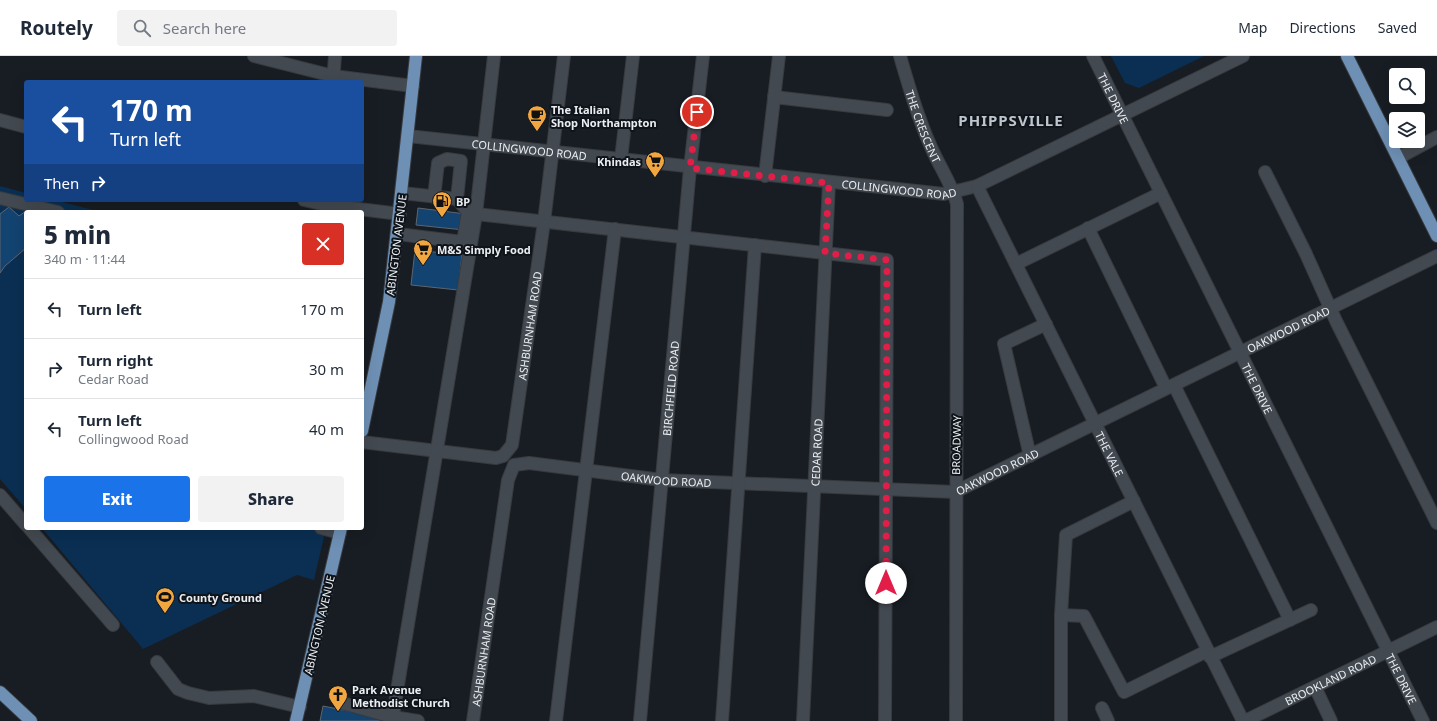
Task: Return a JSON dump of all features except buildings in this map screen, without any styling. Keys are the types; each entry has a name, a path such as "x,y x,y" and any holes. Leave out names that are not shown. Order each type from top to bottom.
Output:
{"main road":[{"name":"ABINGTON AVENUE","path":"364,421 389,302 398,234 416,56"},
{"path":"1347,56 1437,236"},
{"name":"ABINGTON AVENUE","path":"296,721 341,530"},
{"path":"0,692 23,717 31,721"}],"street":[{"path":"254,56 312,77 344,80"},
{"path":"333,79 335,56"},
{"path":"393,719 476,214 494,56"},
{"name":"ASHBURNHAM ROAD","path":"437,452 496,458 503,456 508,452 514,437 544,222 564,56"},
{"path":"621,159 633,56"},
{"name":"BIRCHFIELD ROAD","path":"640,721 690,168 703,56"},
{"path":"766,176 779,56"},
{"name":"THE CRESCENT","path":"900,56 914,102 931,147 954,193"},
{"name":"THE DRIVE","path":"1093,56 1423,721"},
{"name":"COLLINGWOOD ROAD","path":"408,136 934,194 954,193 977,186 1243,56"},
{"path":"364,82 413,86"},
{"path":"774,97 887,110"},
{"path":"0,120 24,126"},
{"path":"1398,158 1437,137"},
{"path":"434,197 438,163 447,159 461,162 457,199"},
{"path":"1265,172 1437,523"},
{"name":"CEDAR ROAD","path":"803,721 829,183"},
{"name":"THE VALE","path":"977,186 1209,654 1244,721"},
{"path":"398,234 463,242 468,212 457,199 402,193"},
{"name":"BROADWAY","path":"954,193 957,204 955,492 956,721"},
{"path":"1016,264 1161,193"},
{"path":"0,198 50,210"},
{"path":"318,205 364,210"},
{"path":"364,210 400,214"},
{"path":"476,214 684,236 887,260 885,721"},
{"path":"1088,228 1290,620"},
{"path":"556,721 615,229"},
{"path":"722,721 755,245"},
{"name":"OAKWOOD ROAD","path":"514,466 529,463 662,480 886,491 955,492 1437,256"},
{"path":"1030,456 1004,344 1046,324"},
{"path":"364,442 437,452"},
{"name":"ASHBURNHAM ROAD","path":"473,721 508,480 514,466"},
{"path":"0,495 24,523"},
{"path":"1061,721 1061,615 1066,535 1134,501"},
{"path":"31,530 113,625"},
{"path":"1061,615 1084,616 1124,692 1311,610"},
{"name":"BROOKLAND ROAD","path":"1244,721 1437,627"},
{"path":"157,662 178,689 188,694 209,698 254,696 300,707"},
{"path":"1315,687 1332,721"},
{"path":"342,703 393,719 418,721"},
{"path":"1102,708 1108,721"}],"shaded area":[{"path":"1111,56 1204,56 1139,88 1125,83"},
{"path":"0,186 24,192 24,202 62,202 93,210 24,210 24,507 0,479"},
{"name":"County Ground","path":"44,530 326,530 314,580 297,575 143,649"}],"place":[{"name":"The Italian Shop Northampton","path":"537,132"},
{"name":"Khindas","path":"655,178"},
{"name":"BP","path":"442,218"},
{"name":"M&S Simply Food","path":"423,266"},
{"name":"County Ground","path":"165,614"},
{"name":"Park Avenue Methodist Church","path":"338,712"}],"district":[{"name":"PHIPPSVILLE","path":"1011,120"}],"route":[{"path":"697,112 690,168 829,183 825,253 887,260 886,583"}]}
